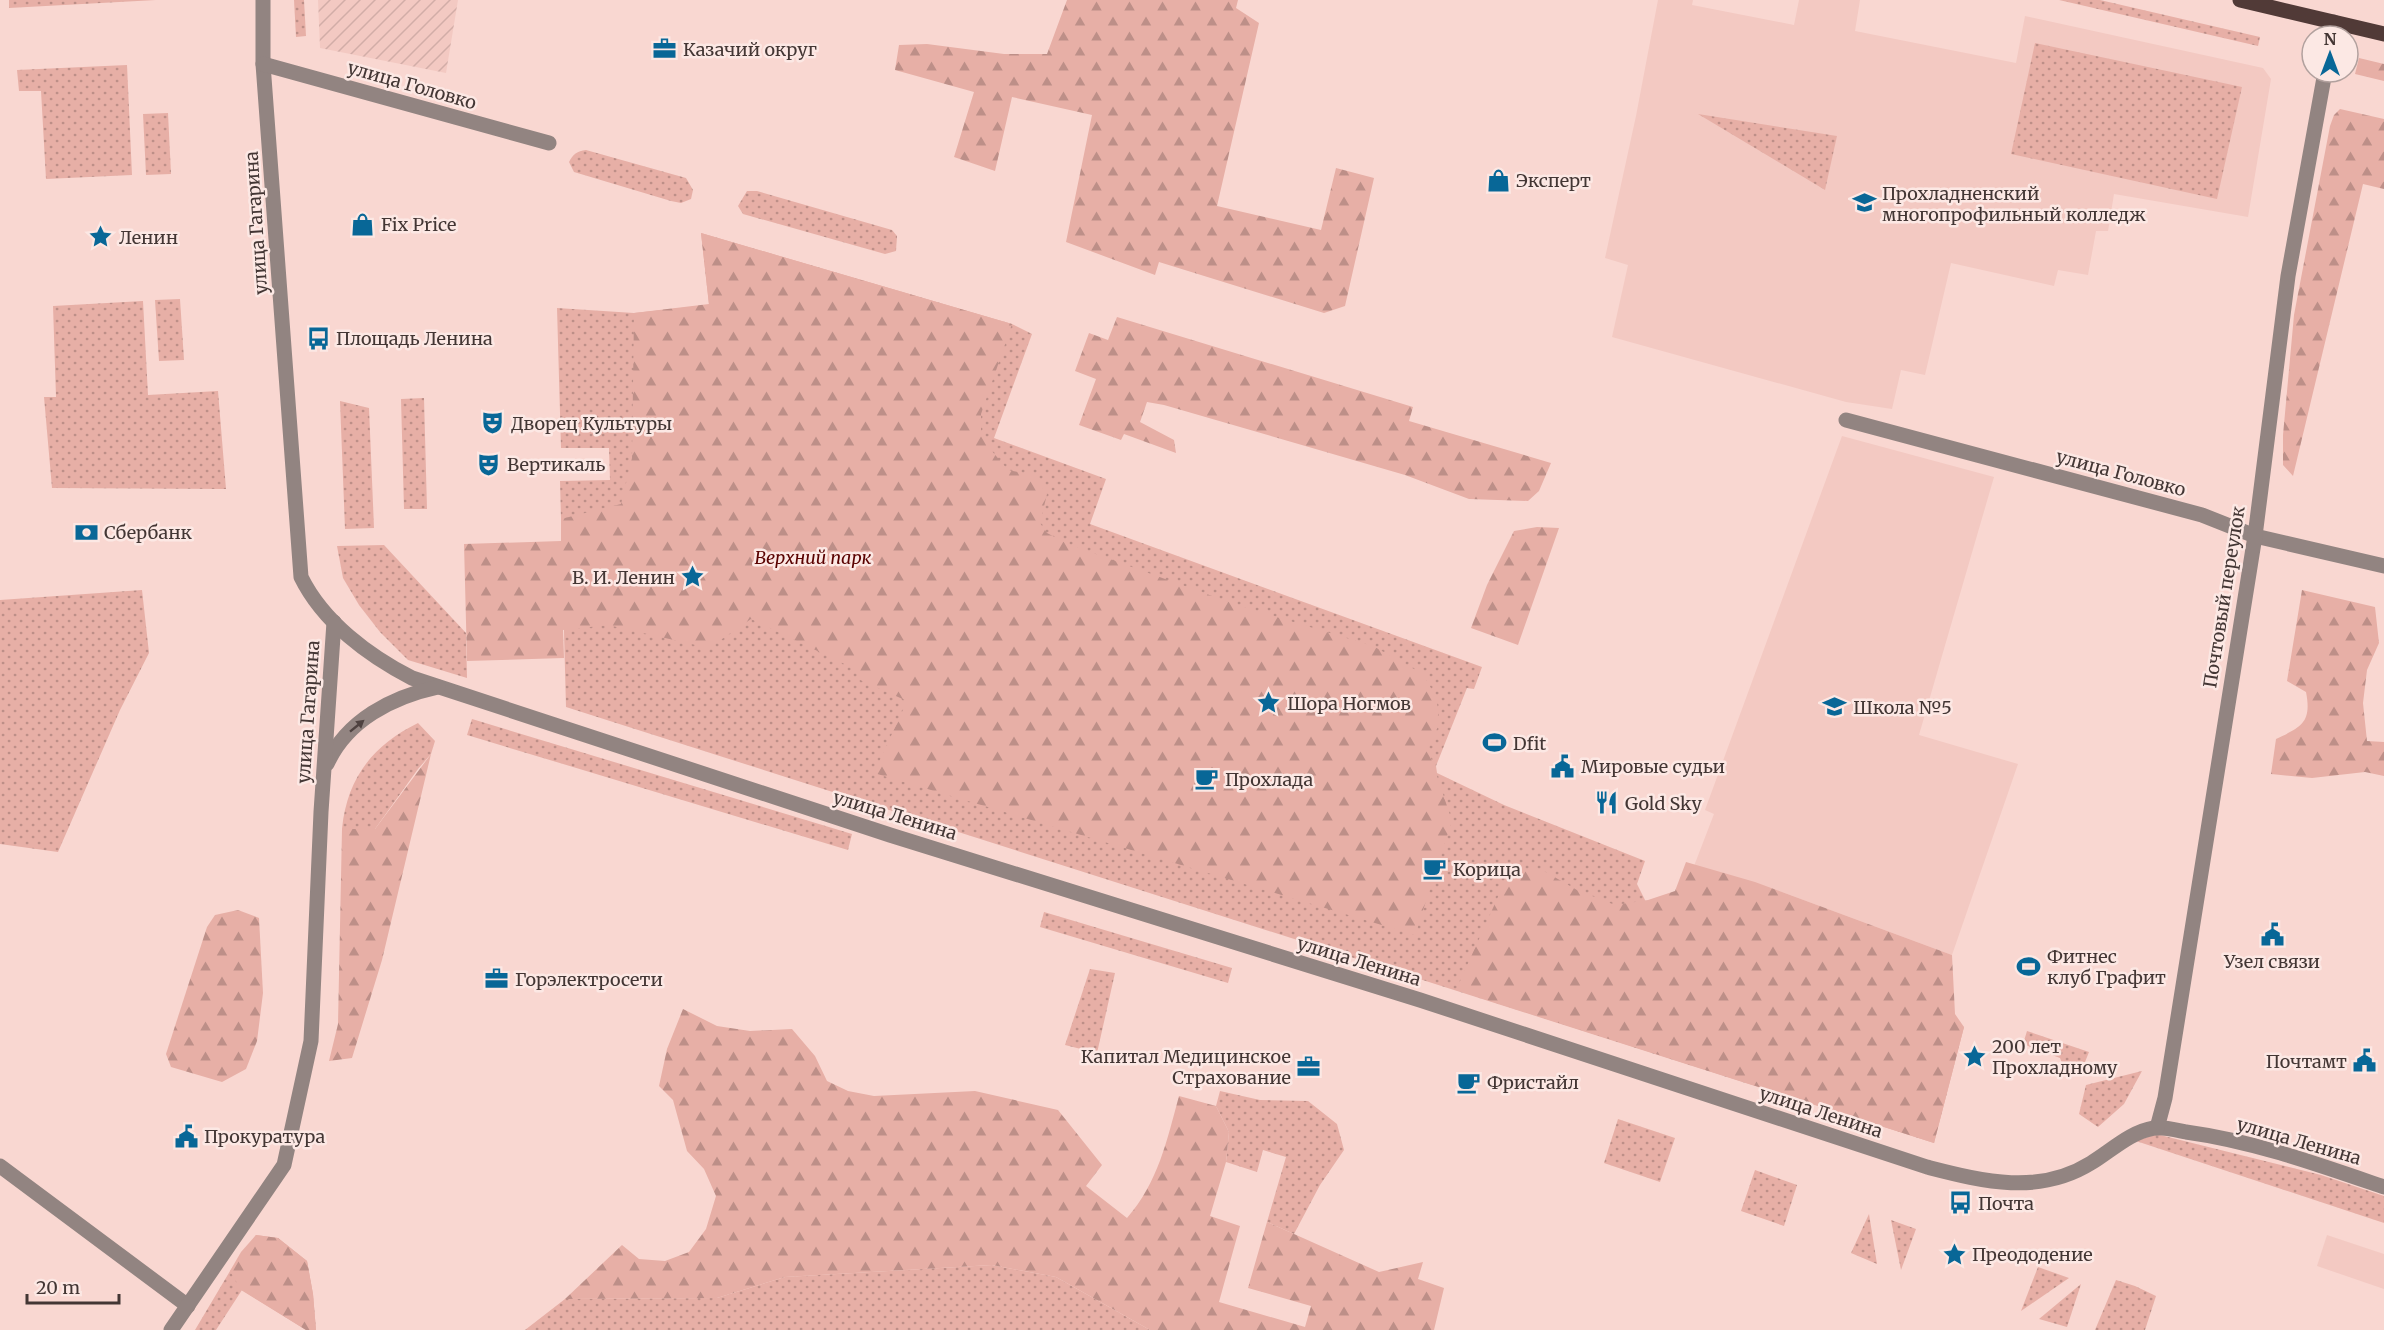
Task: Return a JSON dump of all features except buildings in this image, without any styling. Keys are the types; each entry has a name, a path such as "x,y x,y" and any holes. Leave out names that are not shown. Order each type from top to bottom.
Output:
{"main road":[{"path":"2240,0 2316,24"},
{"path":"2360,32 2384,34"}],"street":[{"name":"улица Гагарина","path":"171,1330 284,1165 311,1041 323,773 334,622 301,577 263,64 263,0"},
{"name":"улица Головко","path":"263,64 549,144"},
{"name":"Почтовый переулок","path":"2157,1128 2165,1098 2255,536 2288,276 2323,84"},
{"name":"улица Головко","path":"1846,420 2202,515 2255,536 2384,566"},
{"name":"улица Ленина","path":"334,622 367,652 389,667 412,678 890,835 1409,997 1938,1170 1998,1183 2049,1180 2090,1164 2143,1131 2157,1128 2210,1135 2323,1166 2384,1187"},
{"path":"323,773 335,747 364,720 398,698 440,687"},
{"path":"0,1166 188,1306"}],"shaded area":[{"path":"318,0 458,0 446,73 320,48"},
{"name":"Прохладненский многопрофильный колледж","path":"1658,0 1693,0 1692,5 1794,25 1799,0 1860,0 1855,31 2016,63 2025,16 2263,68 2271,79 2248,217 2114,194 2108,231 2096,231 2088,275 2058,270 2054,286 1951,263 1925,375 1901,370 1892,409 1846,402 1612,337 1628,265 1605,258"},
{"name":"Школа №5","path":"1842,436 1994,477 1919,735 2018,764 1952,955 1782,892 1694,866 1714,814 1705,810"},
{"path":"2327,1235 2384,1254 2384,1289 2317,1266"}],"green space":[{"path":"9,0 156,0 9,8"},
{"path":"294,0 304,0 306,36 296,37"},
{"path":"1067,0 1238,0 1236,8 1259,23 1217,206 1321,230 1336,168 1374,178 1345,306 1324,313 1159,262 1155,275 1066,242 1092,115 1012,97 995,171 954,157 974,92 895,70 899,45 927,44 1004,54 1047,54"},
{"path":"2059,0 2100,0 2260,37 2258,46"},
{"path":"2035,43 2242,87 2217,199 2011,154"},
{"path":"2360,58 2384,64 2384,81 2360,75"},
{"path":"127,65 132,175 46,179 41,91 19,91 17,70"},
{"path":"2340,109 2384,119 2384,189 2363,184 2293,476 2283,465 2283,435 2294,315 2330,126 2334,115"},
{"path":"168,113 171,174 146,175 143,114"},
{"path":"1698,114 1837,136 1825,190"},
{"path":"586,150 686,178 693,190 691,199 681,203 671,201 574,172 569,162 576,153"},
{"path":"747,191 757,191 892,230 897,236 896,251 885,254 743,214 738,206"},
{"name":"Верхний парк","path":"701,233 1012,324 1032,334 994,438 1106,479 1090,524 1482,667 1474,689 1467,688 1436,766 1437,773 1504,805 1645,861 1637,884 1653,916 1964,1027 1934,1143 566,707 560,481 610,480 609,448 561,448 557,308 634,313 709,305"},
{"name":"Верхний парк","path":"701,233 1012,324 981,414 981,432 991,450 1008,470 1033,475 1047,494 1040,523 1047,533 1068,544 1240,606 1373,646 1423,674 1436,697 1440,722 1428,749 1452,821 1415,935 874,773 907,701 858,679 861,672 751,619 709,648 608,625 563,630 564,658 467,661 464,544 561,541 561,519 621,504 632,458 634,313 709,304"},
{"path":"180,299 184,360 159,361 155,300"},
{"path":"143,301 148,395 218,391 226,489 52,488 44,397 56,397 53,306"},
{"path":"1117,317 1413,407 1409,421 1551,463 1539,491 1528,501 1469,499 1405,475 1147,402 1140,422 1174,440 1176,453 1124,434 1121,440 1079,425 1096,379 1075,371 1089,333 1108,340"},
{"path":"424,398 427,509 404,509 401,399"},
{"path":"340,401 369,408 374,528 345,529"},
{"path":"1537,527 1559,528 1518,645 1471,628 1487,585 1514,531"},
{"path":"384,545 466,633 467,678 408,660 380,632 359,605 343,578 337,546"},
{"path":"142,590 149,653 120,710 58,852 0,844 0,600"},
{"path":"2302,590 2375,607 2379,643 2367,670 2363,703 2367,741 2384,742 2384,776 2365,772 2312,778 2271,774 2276,739 2298,727 2306,717 2306,692 2287,681"},
{"path":"472,719 852,834 848,850 467,735"},
{"path":"418,723 435,741 431,754 375,829 342,829 350,794 365,765 388,742"},
{"path":"431,754 382,960 352,1058 329,1061 338,1024 342,829 375,829"},
{"path":"1686,862 1755,882 1952,955 1955,1014 1964,1027 1934,1143 1456,990 1511,868 1544,871 1577,890 1615,905 1648,900 1675,891"},
{"path":"238,910 259,918 263,993 257,1041 246,1069 222,1082 171,1067 166,1054 207,927 215,915"},
{"path":"1044,912 1232,968 1228,983 1040,927"},
{"path":"1090,969 1115,973 1097,1053 1065,1045"},
{"path":"683,1009 717,1026 750,1031 792,1029 815,1056 827,1081 848,1091 874,1096 975,1091 1058,1110 1102,1165 1086,1186 1127,1218 1138,1205 1154,1176 1179,1096 1216,1106 1229,1132 1226,1162 1210,1216 1240,1226 1219,1302 1305,1327 1311,1306 1248,1288 1267,1222 1379,1272 1423,1262 1418,1279 1444,1288 1434,1330 1150,1330 1056,1277 992,1265 785,1277 717,1298 565,1299 622,1245 639,1259 665,1261 689,1252 706,1229 716,1196 704,1169 687,1151 673,1100 659,1086 667,1049"},
{"path":"2027,1031 2089,1052 2085,1062 2064,1068 2060,1058 2023,1044"},
{"path":"2142,1071 2124,1104 2098,1127 2079,1114 2086,1085"},
{"path":"1220,1091 1260,1100 1308,1101 1337,1124 1344,1150 1320,1185 1294,1234 1267,1222 1286,1157 1263,1150 1257,1172 1226,1162 1229,1132 1216,1106"},
{"path":"1618,1119 1675,1138 1660,1182 1604,1163"},
{"path":"2156,1134 2321,1175 2384,1196 2384,1223 2136,1141"},
{"path":"1755,1170 1797,1185 1784,1226 1741,1211"},
{"path":"1869,1214 1877,1264 1851,1253"},
{"path":"1891,1220 1916,1229 1901,1270"},
{"path":"256,1235 278,1238 307,1261 316,1330 306,1330 242,1290 216,1330 195,1330 230,1271"},
{"path":"256,1235 278,1238 307,1261 316,1330 306,1330 241,1290 230,1271 241,1252"},
{"path":"992,1265 1056,1277 1150,1330 525,1330 565,1299 717,1298 785,1277"},
{"path":"2038,1267 2069,1278 2021,1311"},
{"path":"2116,1280 2156,1296 2145,1330 2095,1330"},
{"path":"2081,1284 2067,1327 2039,1319"}],"place":[{"name":"Казачий округ","path":"665,49"},
{"name":"Эксперт","path":"1498,180"},
{"name":"Прохладненский многопрофильный колледж","path":"1864,203"},
{"name":"Fix Price","path":"363,224"},
{"name":"Ленин","path":"101,237"},
{"name":"Площадь Ленина","path":"318,338"},
{"name":"Дворец Культуры","path":"493,423"},
{"name":"Вертикаль","path":"489,464"},
{"name":"Сбербанк","path":"86,532"},
{"name":"В. И. Ленин","path":"693,577"},
{"name":"Шора Ногмов","path":"1269,703"},
{"name":"Школа №5","path":"1835,707"},
{"name":"Dfit","path":"1495,743"},
{"name":"Мировые судьи","path":"1563,766"},
{"name":"Прохлада","path":"1207,779"},
{"name":"Gold Sky","path":"1607,803"},
{"name":"Корица","path":"1435,869"},
{"name":"Узел связи","path":"2272,935"},
{"name":"Фитнес клуб Графит","path":"2029,966"},
{"name":"Горэлектросети","path":"497,979"},
{"name":"200 лет Прохладному","path":"1974,1056"},
{"name":"Почтамт","path":"2365,1061"},
{"name":"Капитал Медицинское Страхование","path":"1309,1066"},
{"name":"Фристайл","path":"1469,1082"},
{"name":"Прокуратура","path":"186,1136"},
{"name":"Почта","path":"1960,1203"},
{"name":"Преододение","path":"1954,1254"}]}
